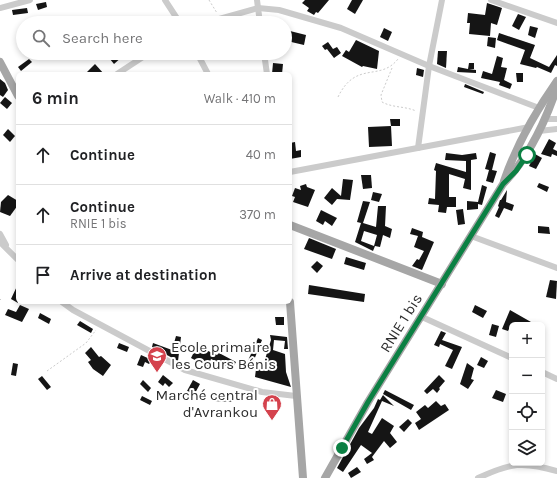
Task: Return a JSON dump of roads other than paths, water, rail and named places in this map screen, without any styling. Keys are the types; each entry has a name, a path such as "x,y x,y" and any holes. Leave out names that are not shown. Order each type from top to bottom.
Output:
{"main road":[{"path":"0,62 16,92"},
{"path":"503,184 510,164 528,127 557,81"},
{"path":"503,184 522,163 539,131 557,87"},
{"name":"RNIE 1 bis","path":"325,478 368,402 503,184"},
{"path":"292,226 442,284"},
{"path":"290,304 303,478"}],"street":[{"path":"0,8 30,0"},
{"path":"165,0 175,16"},
{"path":"257,0 259,16"},
{"path":"418,148 429,66 442,0"},
{"path":"491,0 557,23"},
{"path":"228,16 258,8 279,10 341,28 429,66 539,108"},
{"path":"120,72 138,60"},
{"path":"201,60 207,72"},
{"path":"265,60 267,72"},
{"path":"544,119 557,119"},
{"path":"292,172 528,127"},
{"path":"539,131 557,129"},
{"path":"0,234 8,249"},
{"path":"471,236 557,268"},
{"path":"0,243 16,258"},
{"path":"65,304 185,370 262,392 296,396"},
{"path":"422,317 509,357"},
{"path":"545,373 557,378"},
{"path":"478,478 505,466 522,464 557,471"}],"place":[{"name":"Ecole primaire les Cours Bénis","path":"157,373"},
{"name":"Marché central d'Avrankou","path":"272,421"}]}
